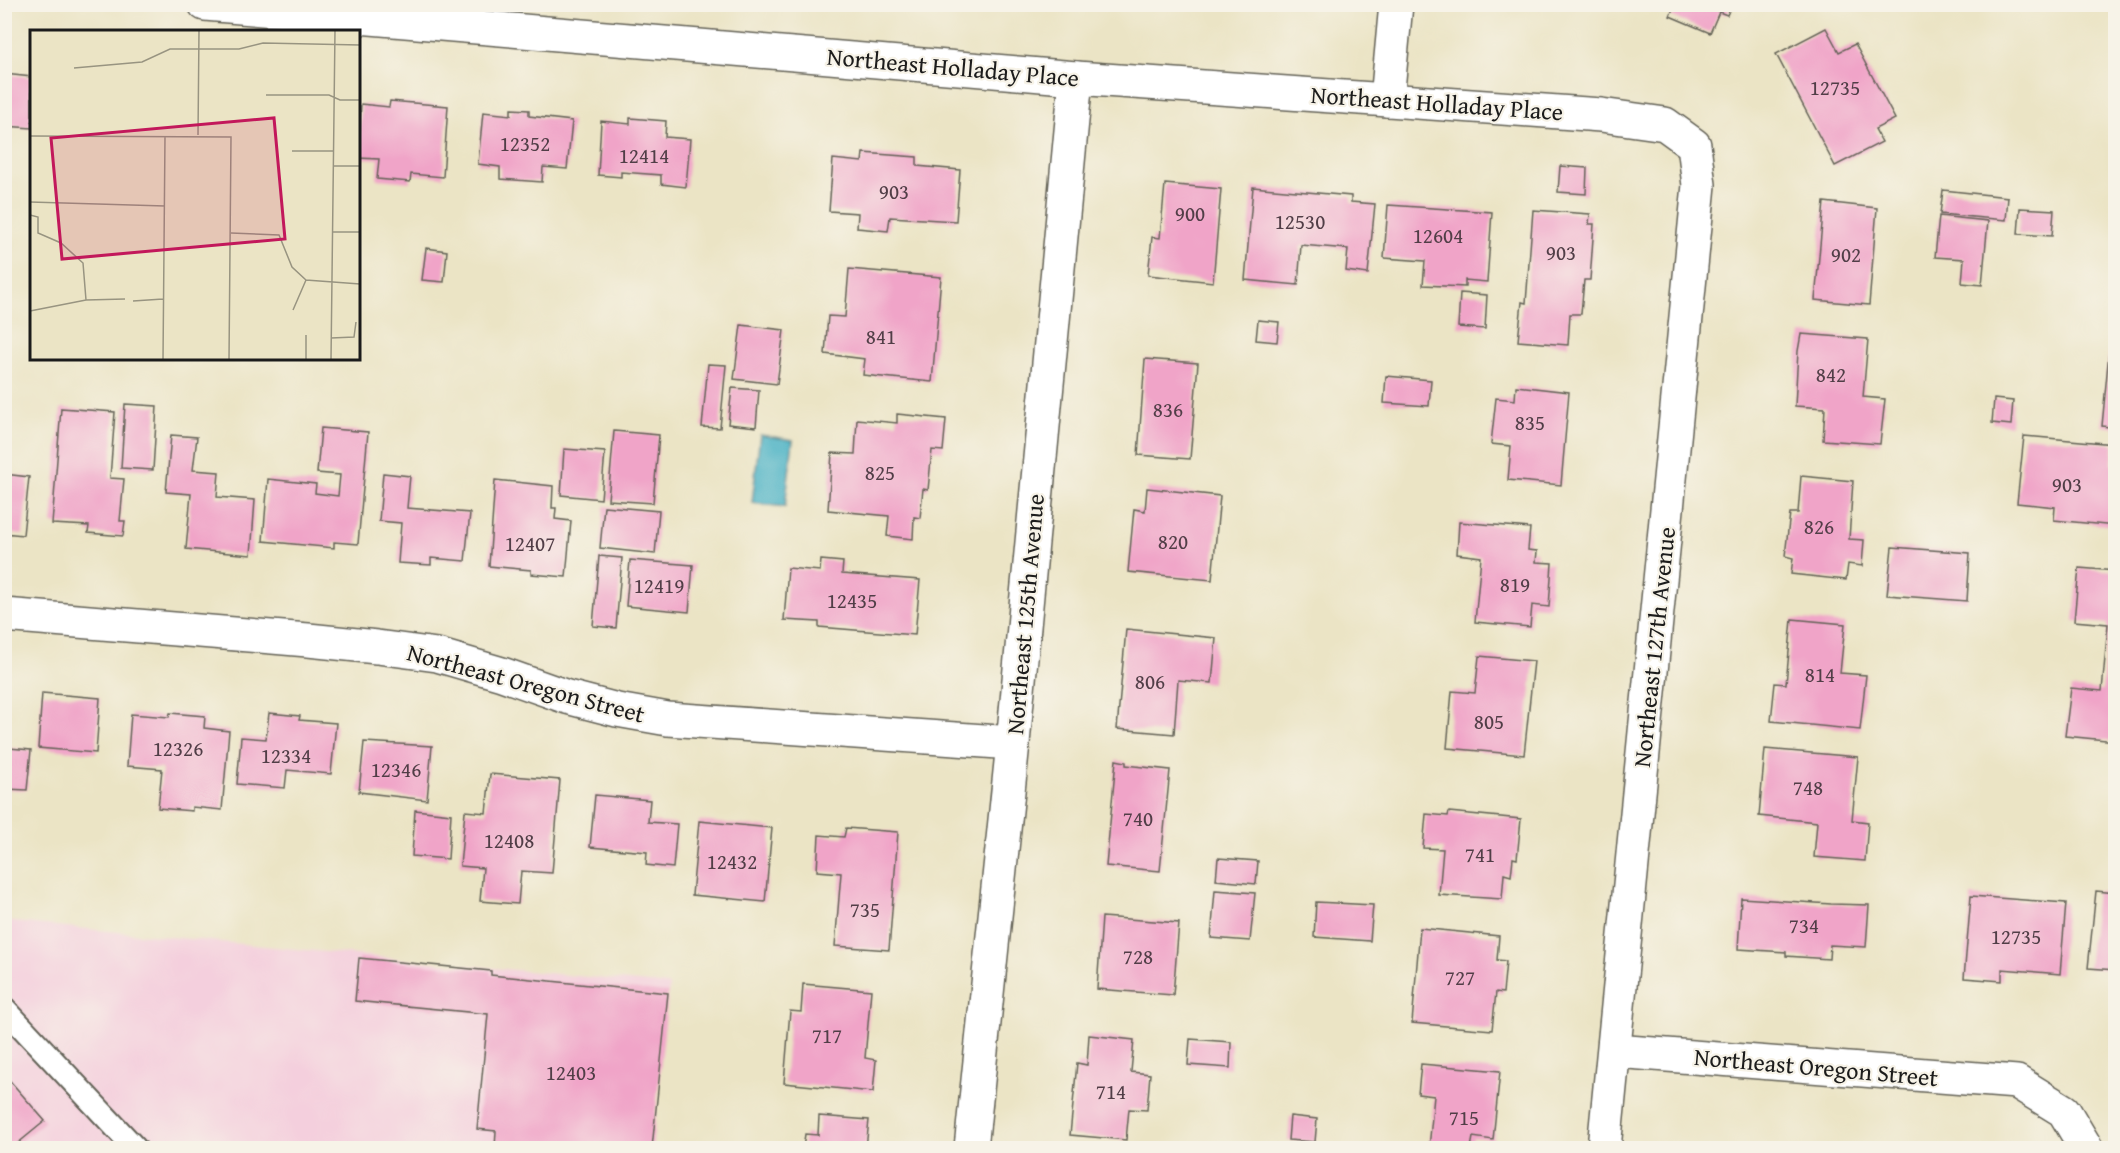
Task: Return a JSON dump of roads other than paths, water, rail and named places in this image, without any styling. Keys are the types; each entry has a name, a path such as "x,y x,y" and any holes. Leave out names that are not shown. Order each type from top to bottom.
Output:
{"street":[{"name":"Northeast Holladay Place","path":"205,4 1076,78 1601,115 1665,124 1694,145"},
{"path":"1387,100 1396,4"},
{"name":"Northeast 125th Avenue","path":"971,1149 1013,743 1076,78"},
{"name":"Northeast 127th Avenue","path":"1604,1149 1699,184 1694,145"},
{"name":"Northeast Oregon Street","path":"4,615 320,641 437,655 502,674 567,697 668,720 1013,743"},
{"name":"Northeast Oregon Street","path":"1615,1051 2018,1082 2064,1111 2086,1149"}],"lane":[{"path":"4,1008 135,1149"}],"water":[{"path":"760,435 793,440 785,507 752,503"}]}
